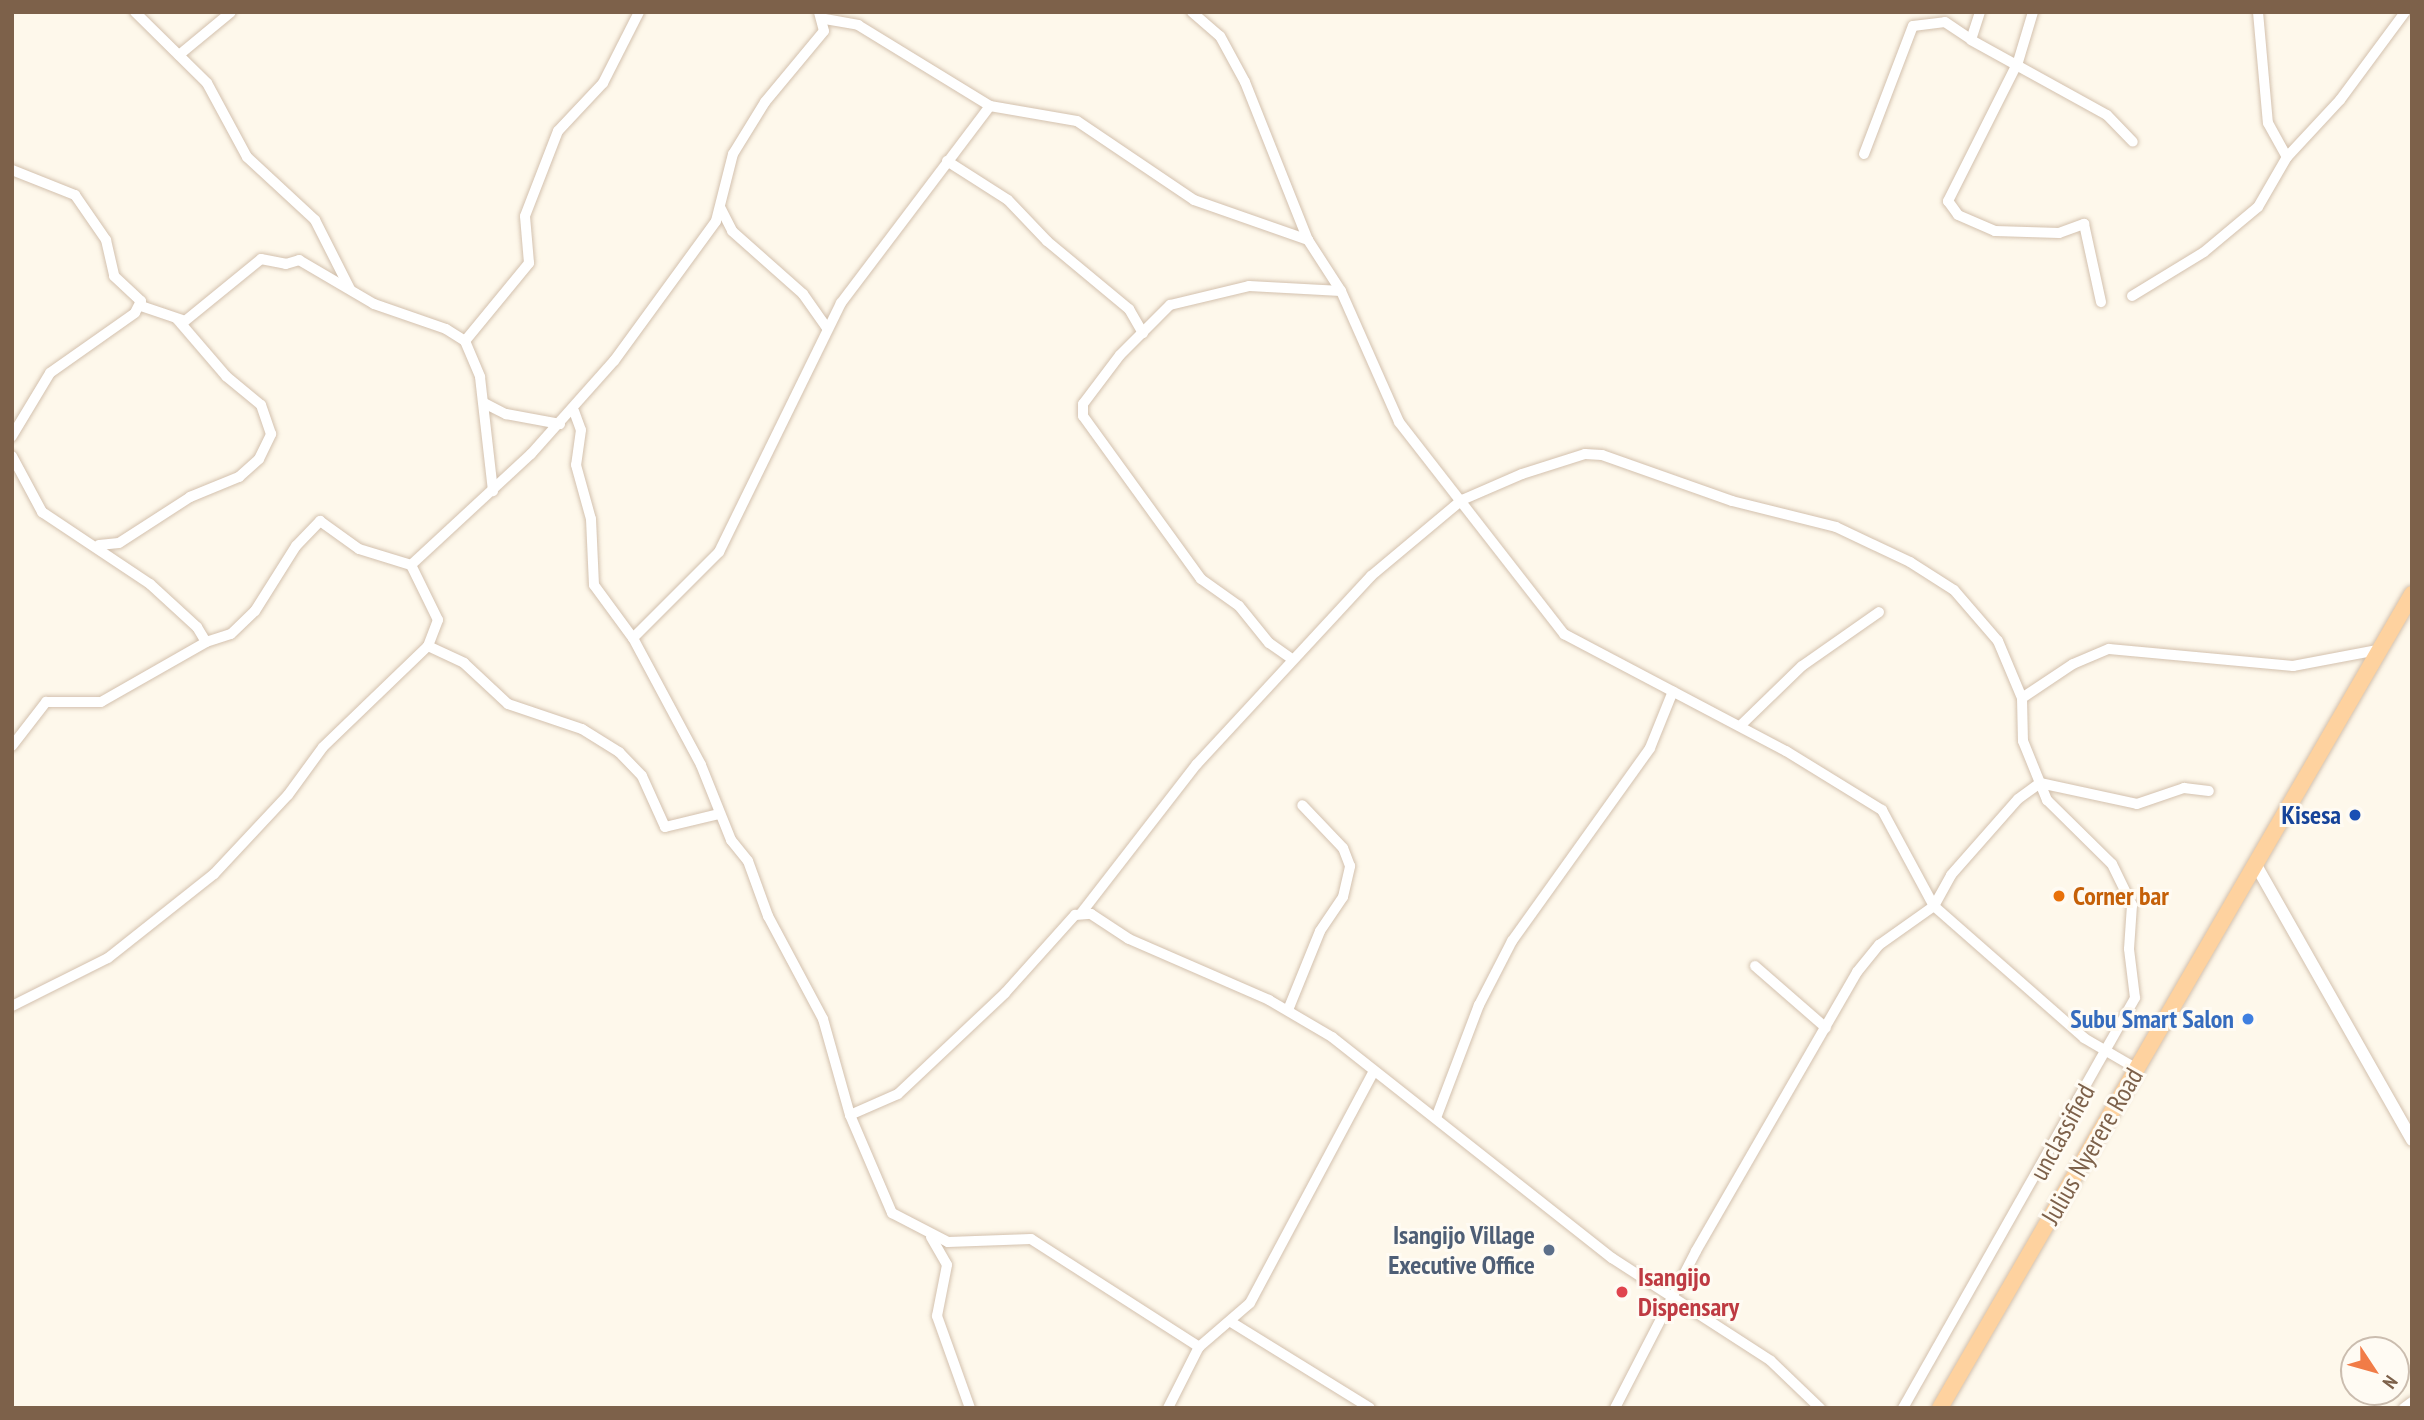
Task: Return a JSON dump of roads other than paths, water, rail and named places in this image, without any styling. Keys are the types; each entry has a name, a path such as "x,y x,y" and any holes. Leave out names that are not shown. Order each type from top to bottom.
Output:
{"highway":[{"name":"Julius Nyerere Road","path":"1940,1408 2258,867 2412,594"}],"street":[{"path":"135,12 207,83 247,157 315,220 350,289"},
{"path":"178,55 231,12"},
{"path":"465,341 529,263 525,216 558,131 603,83 639,12"},
{"path":"1192,12 1211,25 1240,71 1269,132 1308,240 1341,291 1399,422 1564,634 1740,726 1882,810 1934,906 2106,1053 2137,1069"},
{"path":"1969,37 1980,12"},
{"path":"2033,12 2018,62 1948,201 1958,215 1995,231 2059,233 2084,224 2101,302"},
{"path":"2258,12 2268,123 2287,157"},
{"path":"2132,296 2204,252 2258,206 2287,157 2340,100 2402,15"},
{"path":"411,565 493,492 574,411 708,232 720,207 727,172 745,132 824,30 822,16 858,25 990,106 1077,121 1194,200 1308,240"},
{"path":"1864,154 1913,26 1945,22 2107,115 2133,142"},
{"path":"633,638 719,552 827,328 947,161 990,106"},
{"path":"947,161 1009,200 1047,241 1129,309 1143,333"},
{"path":"12,170 75,195 106,240 114,276 140,297 141,306"},
{"path":"720,207 732,231 803,294 827,328"},
{"path":"177,319 199,312 261,259 311,262 350,289 465,341 484,403 493,492"},
{"path":"1292,659 1269,643 1239,606 1201,579 1083,416 1083,404 1096,385 1170,305 1226,290 1315,286 1341,291"},
{"path":"99,545 119,543 190,497 239,477 259,459 271,434 261,405 226,376 177,319 141,306"},
{"path":"12,436 58,365 141,306"},
{"path":"484,403 560,424"},
{"path":"574,411 581,430 576,465 592,519 594,585 633,638 701,765 719,814 748,861 768,916 823,1019 850,1115 892,1213 931,1237 969,1245 1019,1235 1031,1239 1199,1347"},
{"path":"850,1115 898,1094 1082,912 1197,764 1371,576 1462,500 1585,454 1836,527 1910,562 1954,590 1998,641 2022,698 2073,664 2109,649 2293,666 2378,650"},
{"path":"12,456 42,512 62,530 99,545 150,584 206,642"},
{"path":"12,746 46,702 101,702 206,642 231,634 255,611 296,546 320,521 359,549 411,565 438,620 429,646 323,747 281,804 214,874 108,958 12,1006"},
{"path":"1740,726 1809,659 1879,612"},
{"path":"429,646 464,663 508,704 582,729 619,752 642,776 665,827 719,814"},
{"path":"1436,1118 1479,1005 1512,941 1650,748 1673,691"},
{"name":"unclassified","path":"1903,1408 2136,998 2129,949 2132,905 2112,864 2047,800 2023,741 2022,698"},
{"path":"1615,1408 1672,1300 1868,956 1934,906 1951,875 2018,799 2040,783 2137,804 2184,788 2209,792"},
{"path":"1288,1010 1321,931 1343,897 1350,866 1343,848 1302,805"},
{"path":"2258,867 2412,1140"},
{"path":"1082,912 1288,1010 1374,1071 1672,1300 1771,1361 1820,1408"},
{"path":"1755,966 1826,1028"},
{"path":"1168,1408 1199,1347 1250,1303 1374,1071"},
{"path":"931,1237 947,1265 937,1316 970,1408"},
{"path":"1231,1322 1370,1408"},
{"path":"2403,1408 2412,1402"}],"place":[{"name":"Kisesa","path":"2355,815"},
{"name":"Corner bar","path":"2059,896"},
{"name":"Subu Smart Salon","path":"2248,1019"},
{"name":"Isangijo Village Executive Office","path":"1549,1250"},
{"name":"Isangijo Dispensary","path":"1622,1292"}]}
